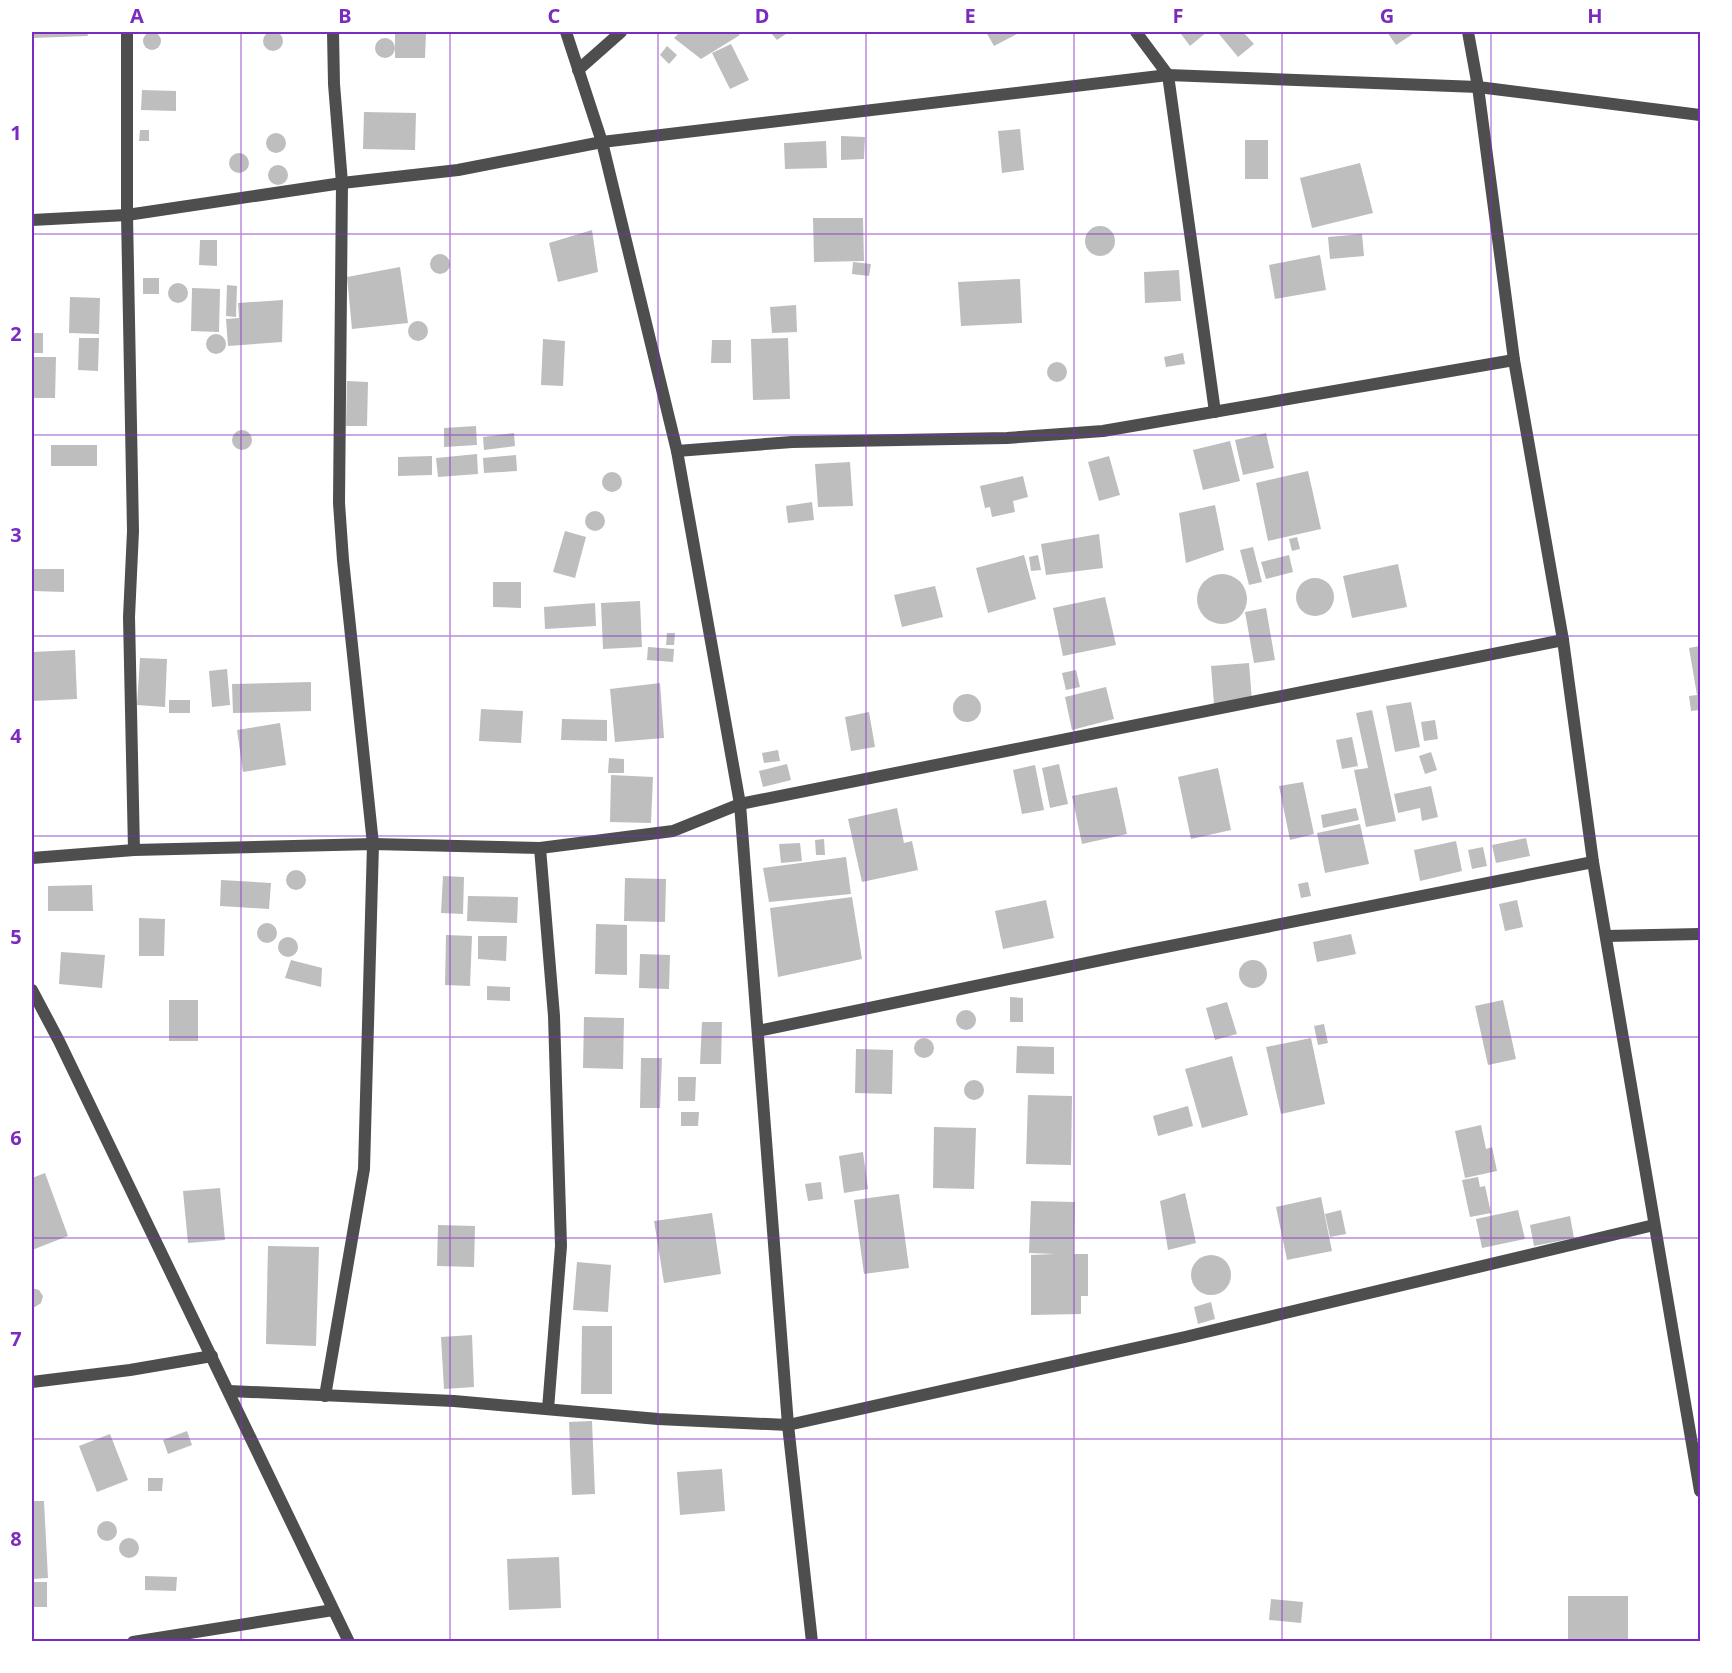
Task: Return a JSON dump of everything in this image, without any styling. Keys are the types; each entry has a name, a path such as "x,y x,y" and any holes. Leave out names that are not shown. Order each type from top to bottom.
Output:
{"street":[{"path":"127,32 127,215 133,531 129,617 134,850"},
{"path":"325,1396 364,1169 373,844 339,502 342,183 334,84 333,32"},
{"path":"566,32 602,142 677,451 740,804 788,1425 812,1641"},
{"path":"578,69 621,32"},
{"path":"1136,32 1168,75 1215,412"},
{"path":"1468,32 1478,87 1514,360 1563,640 1593,862 1701,1491"},
{"path":"32,220 127,215 342,183 458,170 602,142 1168,75 1478,87 1701,115"},
{"path":"677,451 792,442 1007,438 1103,430 1514,360"},
{"path":"32,858 134,850 373,844 540,848 673,831 740,804 1563,640"},
{"path":"540,848 554,1016 560,1223 555,1334 548,1409"},
{"path":"758,1031 1135,952 1593,862"},
{"path":"1606,936 1701,934"},
{"path":"32,990 59,1041 349,1641"},
{"path":"229,1391 454,1401 658,1419 788,1425 1185,1337 1654,1225"},
{"path":"32,1382 130,1371 212,1356"},
{"path":"134,1641 333,1610"}],"building":[{"path":"273,31 280,34 283,41 280,48 273,51 266,48 263,41 266,34"},
{"path":"32,32 87,32 88,36 32,38"},
{"path":"148,32 156,32 161,37 159,48 148,50 143,45 143,37"},
{"path":"395,32 426,32 425,58 395,58"},
{"path":"680,32 737,32 740,35 701,59 674,38"},
{"path":"770,32 789,32 777,40"},
{"path":"986,32 1021,32 994,46"},
{"path":"1207,32 1190,46 1181,34"},
{"path":"1243,32 1254,44 1238,57 1219,34"},
{"path":"1387,32 1416,32 1396,45"},
{"path":"385,38 392,41 395,48 392,55 385,58 378,55 375,48 378,41"},
{"path":"731,44 749,80 730,89 712,53"},
{"path":"667,46 677,55 669,64 660,55"},
{"path":"142,90 176,91 176,111 141,110"},
{"path":"364,112 416,113 415,150 363,149"},
{"path":"1020,129 1024,170 1002,173 998,131"},
{"path":"140,130 149,130 149,141 139,141"},
{"path":"276,133 283,136 286,143 283,150 276,153 269,150 266,143 269,136"},
{"path":"841,136 865,137 864,159 841,160"},
{"path":"1245,140 1268,140 1268,179 1245,179"},
{"path":"826,141 827,168 785,169 784,143"},
{"path":"239,153 246,156 249,163 246,170 239,173 232,170 229,163 232,156"},
{"path":"1360,163 1373,213 1312,228 1300,178"},
{"path":"278,165 285,168 288,175 285,182 278,185 271,182 268,175 271,168"},
{"path":"813,218 863,218 864,261 814,262"},
{"path":"1100,226 1106,227 1114,235 1114,247 1106,255 1100,256 1094,255 1086,247 1085,241 1086,235 1094,227"},
{"path":"592,230 598,272 558,282 549,243"},
{"path":"1362,234 1364,256 1330,259 1328,237"},
{"path":"200,240 217,240 217,266 199,265"},
{"path":"440,254 447,257 450,264 447,271 440,274 433,271 430,264 433,257"},
{"path":"1320,255 1326,290 1275,299 1269,265"},
{"path":"853,262 871,264 869,276 852,274"},
{"path":"400,267 408,323 352,329 347,277"},
{"path":"1179,270 1181,301 1145,303 1144,272"},
{"path":"143,278 159,278 159,294 143,294"},
{"path":"1020,279 1022,323 961,326 958,282"},
{"path":"178,283 185,286 188,293 185,300 178,303 171,300 168,293 171,286"},
{"path":"227,285 237,286 236,317 226,316"},
{"path":"192,288 220,289 219,332 191,331"},
{"path":"70,297 100,298 99,334 69,333"},
{"path":"283,300 282,342 228,346 226,319 239,318 238,303"},
{"path":"796,305 797,332 772,333 770,307"},
{"path":"418,321 425,324 428,331 425,338 418,341 411,338 408,331 411,324"},
{"path":"32,333 43,333 43,353 32,353"},
{"path":"216,334 223,337 226,344 223,351 216,354 209,351 206,344 209,337"},
{"path":"79,338 99,338 98,371 78,370"},
{"path":"788,338 790,399 753,400 751,339"},
{"path":"543,339 565,341 563,386 541,385"},
{"path":"712,340 731,340 731,363 711,363"},
{"path":"1183,353 1185,364 1166,367 1164,357"},
{"path":"32,357 56,357 55,398 32,398"},
{"path":"1057,362 1064,365 1067,372 1064,379 1057,382 1050,379 1047,372 1050,365"},
{"path":"347,381 368,382 367,426 346,426"},
{"path":"476,426 477,445 444,447 444,428"},
{"path":"242,430 249,433 252,440 249,447 242,450 235,447 232,440 235,433"},
{"path":"514,433 515,446 484,450 483,437"},
{"path":"1266,433 1274,468 1243,475 1235,440"},
{"path":"1230,441 1240,481 1203,490 1193,450"},
{"path":"51,445 97,445 97,466 51,466"},
{"path":"477,454 478,474 438,477 436,458"},
{"path":"516,455 517,471 484,473 483,458"},
{"path":"432,456 432,475 398,476 398,457"},
{"path":"1109,456 1120,495 1099,501 1088,462"},
{"path":"850,462 853,506 818,507 815,464"},
{"path":"1308,471 1321,529 1268,541 1256,483"},
{"path":"612,472 619,475 622,482 619,489 612,492 605,489 602,482 605,475"},
{"path":"1023,476 1028,497 1013,501 1015,512 992,517 990,507 985,508 980,486"},
{"path":"812,502 814,520 788,523 786,506"},
{"path":"1215,505 1224,550 1186,563 1179,513"},
{"path":"595,511 602,514 605,521 602,528 595,531 588,528 585,521 588,514"},
{"path":"565,531 586,537 575,578 553,572"},
{"path":"1099,534 1103,568 1046,575 1041,544"},
{"path":"1297,537 1300,549 1292,551 1289,539"},
{"path":"1253,547 1262,582 1249,585 1240,550"},
{"path":"1024,555 1036,599 988,613 976,568"},
{"path":"1038,555 1041,570 1031,571 1029,557"},
{"path":"1289,555 1293,572 1266,579 1261,562"},
{"path":"1398,564 1407,607 1352,618 1343,576"},
{"path":"32,569 64,569 64,592 32,591"},
{"path":"1217,574 1227,574 1240,581 1247,594 1247,604 1240,617 1227,624 1217,624 1208,620 1201,613 1197,604 1197,594 1201,585 1208,578"},
{"path":"1315,578 1328,584 1334,597 1328,610 1315,616 1302,610 1296,597 1302,584"},
{"path":"493,582 521,582 521,608 493,607"},
{"path":"935,586 943,617 902,627 894,595"},
{"path":"1105,597 1116,645 1063,656 1053,608"},
{"path":"640,601 642,647 603,649 601,603"},
{"path":"595,603 596,626 545,629 544,607"},
{"path":"1266,608 1275,660 1254,663 1245,612"},
{"path":"667,633 675,633 674,645 666,645"},
{"path":"1700,646 1700,710 1691,711 1689,696 1697,695 1689,648"},
{"path":"648,647 674,649 673,662 647,660"},
{"path":"75,650 77,699 32,701 32,652"},
{"path":"140,658 167,659 165,707 137,705"},
{"path":"1249,663 1252,701 1214,704 1211,666"},
{"path":"227,669 230,705 212,707 209,671"},
{"path":"1076,670 1080,687 1066,690 1062,673"},
{"path":"311,682 311,711 233,713 232,684"},
{"path":"660,683 664,738 615,742 610,689"},
{"path":"1106,687 1114,719 1072,730 1065,697"},
{"path":"967,694 977,698 981,708 977,718 967,722 957,718 953,708 957,698"},
{"path":"169,700 190,700 190,713 169,713"},
{"path":"1411,702 1420,747 1395,752 1386,706"},
{"path":"481,709 523,711 521,743 479,741"},
{"path":"1372,710 1396,821 1366,827 1354,770 1368,768 1356,713"},
{"path":"869,712 875,747 851,751 845,717"},
{"path":"562,719 607,720 607,741 561,740"},
{"path":"1435,720 1438,739 1424,741 1421,722"},
{"path":"280,723 286,765 243,772 237,730"},
{"path":"1352,737 1358,766 1342,769 1336,740"},
{"path":"778,750 780,761 764,763 762,753"},
{"path":"1431,752 1437,770 1425,774 1419,756"},
{"path":"609,758 624,759 624,773 608,773"},
{"path":"787,764 791,780 763,787 759,771"},
{"path":"1059,764 1068,804 1050,808 1042,768"},
{"path":"1035,765 1044,810 1022,814 1013,770"},
{"path":"1218,768 1231,830 1191,839 1178,777"},
{"path":"611,775 653,777 651,823 610,822"},
{"path":"1303,782 1314,834 1290,840 1279,786"},
{"path":"1431,786 1438,817 1422,821 1420,808 1398,813 1394,794"},
{"path":"1117,787 1127,834 1082,844 1072,796"},
{"path":"897,808 904,843 912,841 918,870 862,882 848,819"},
{"path":"1356,808 1359,820 1323,828 1321,815"},
{"path":"1360,824 1369,864 1325,873 1317,833"},
{"path":"1526,838 1530,856 1496,863 1492,845"},
{"path":"824,839 825,855 816,855 815,840"},
{"path":"1456,841 1462,871 1420,881 1414,850"},
{"path":"800,843 802,861 781,863 779,844"},
{"path":"1483,847 1487,866 1472,869 1468,850"},
{"path":"846,857 851,894 769,902 763,868"},
{"path":"296,870 303,873 306,880 303,887 296,890 289,887 286,880 289,873"},
{"path":"443,876 464,877 463,914 441,913"},
{"path":"625,878 666,879 665,922 624,921"},
{"path":"221,880 271,883 269,909 220,906"},
{"path":"1308,882 1311,896 1301,898 1298,884"},
{"path":"92,885 93,911 48,911 48,886"},
{"path":"468,896 518,897 517,923 467,921"},
{"path":"852,897 862,959 778,977 770,908"},
{"path":"1046,900 1054,938 1003,949 995,911"},
{"path":"1517,900 1523,927 1505,931 1499,904"},
{"path":"139,918 165,919 164,956 139,956"},
{"path":"267,923 274,926 277,933 274,940 267,943 260,940 257,933 260,926"},
{"path":"596,924 627,925 627,975 595,974"},
{"path":"1351,934 1356,954 1317,962 1313,942"},
{"path":"446,935 472,936 470,986 445,985"},
{"path":"478,936 507,936 506,961 478,959"},
{"path":"288,937 295,940 298,947 295,954 288,957 281,954 278,947 281,940"},
{"path":"61,952 105,955 102,988 59,984"},
{"path":"640,954 670,955 669,989 639,988"},
{"path":"291,960 322,968 321,987 285,978"},
{"path":"1253,960 1263,964 1267,974 1263,984 1253,988 1243,984 1239,974 1243,964"},
{"path":"487,986 510,987 510,1001 487,1000"},
{"path":"1010,997 1023,998 1023,1022 1010,1022"},
{"path":"169,1000 198,1000 198,1041 169,1041"},
{"path":"1503,1000 1516,1059 1488,1065 1475,1006"},
{"path":"1227,1002 1237,1034 1215,1040 1206,1008"},
{"path":"966,1010 973,1013 976,1020 973,1027 966,1030 959,1027 956,1020 959,1013"},
{"path":"584,1017 624,1018 623,1069 583,1068"},
{"path":"702,1022 722,1022 721,1064 700,1064"},
{"path":"1324,1024 1328,1043 1318,1045 1314,1026"},
{"path":"924,1038 931,1041 934,1048 931,1055 924,1058 917,1055 914,1048 917,1041"},
{"path":"1311,1038 1325,1104 1281,1114 1266,1047"},
{"path":"1017,1046 1054,1047 1054,1074 1016,1073"},
{"path":"856,1049 893,1050 892,1094 855,1093"},
{"path":"1232,1056 1248,1115 1202,1128 1185,1069"},
{"path":"641,1058 662,1058 660,1108 640,1108"},
{"path":"678,1077 696,1077 695,1101 678,1101"},
{"path":"974,1080 981,1083 984,1090 981,1097 974,1100 967,1097 964,1090 967,1083"},
{"path":"1028,1095 1072,1096 1071,1165 1026,1164"},
{"path":"1188,1106 1193,1126 1158,1136 1153,1116"},
{"path":"681,1112 699,1112 698,1126 681,1126"},
{"path":"1481,1125 1486,1149 1492,1147 1497,1171 1465,1178 1455,1131"},
{"path":"934,1127 976,1128 974,1189 933,1188"},
{"path":"863,1152 868,1189 844,1193 839,1156"},
{"path":"45,1173 68,1236 32,1250 32,1178"},
{"path":"1478,1177 1480,1187 1485,1186 1491,1213 1470,1217 1462,1180"},
{"path":"821,1182 823,1199 808,1201 805,1184"},
{"path":"220,1188 225,1240 188,1243 183,1191"},
{"path":"1185,1193 1196,1243 1168,1250 1160,1201"},
{"path":"899,1194 909,1268 864,1274 854,1200"},
{"path":"1321,1197 1332,1251 1287,1260 1276,1207"},
{"path":"1031,1201 1075,1202 1074,1254 1088,1254 1088,1296 1081,1296 1081,1314 1031,1315 1031,1255 1055,1254 1029,1253"},
{"path":"1341,1210 1346,1234 1330,1237 1325,1214"},
{"path":"1518,1210 1525,1239 1482,1248 1476,1219"},
{"path":"712,1213 721,1274 664,1283 654,1221"},
{"path":"1570,1216 1574,1238 1534,1246 1530,1225"},
{"path":"438,1225 475,1226 474,1267 437,1266"},
{"path":"268,1246 319,1247 316,1346 266,1344"},
{"path":"1211,1255 1225,1261 1231,1275 1225,1289 1211,1295 1197,1289 1191,1275 1197,1261"},
{"path":"577,1262 611,1265 608,1312 573,1310"},
{"path":"32,1288 39,1290 43,1296 41,1303 35,1307 32,1307"},
{"path":"1211,1302 1215,1319 1198,1324 1194,1307"},
{"path":"582,1326 612,1326 612,1394 581,1394"},
{"path":"472,1335 474,1387 444,1389 441,1337"},
{"path":"592,1421 595,1494 572,1495 569,1422"},
{"path":"187,1431 192,1445 168,1454 163,1440"},
{"path":"110,1434 128,1480 97,1492 79,1446"},
{"path":"722,1469 725,1511 680,1515 677,1472"},
{"path":"148,1478 163,1478 162,1491 148,1491"},
{"path":"32,1501 44,1501 48,1578 32,1579"},
{"path":"107,1521 114,1524 117,1531 114,1538 107,1541 100,1538 97,1531 100,1524"},
{"path":"129,1538 136,1541 139,1548 136,1555 129,1558 122,1555 119,1548 122,1541"},
{"path":"559,1557 561,1608 509,1610 507,1559"},
{"path":"145,1576 177,1577 176,1591 145,1590"},
{"path":"32,1582 47,1582 47,1607 32,1607"},
{"path":"1568,1596 1628,1596 1628,1642 1568,1642"},
{"path":"1271,1599 1303,1602 1301,1623 1269,1620"}]}
